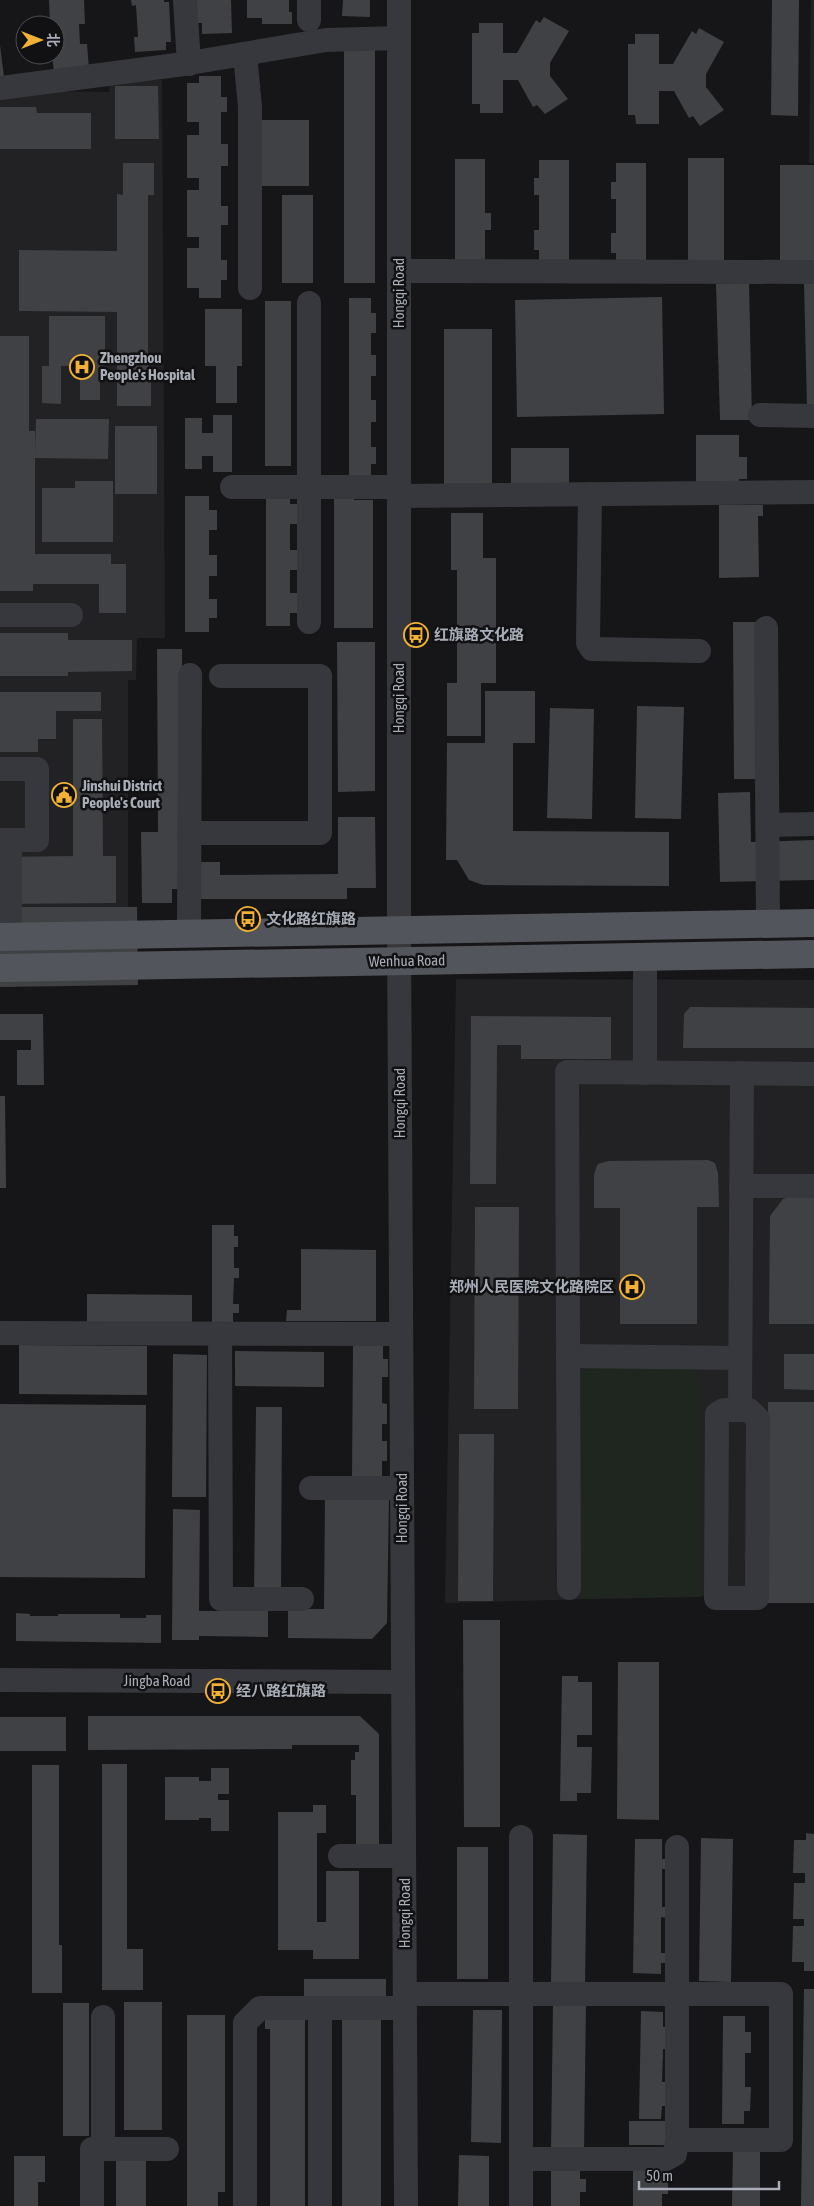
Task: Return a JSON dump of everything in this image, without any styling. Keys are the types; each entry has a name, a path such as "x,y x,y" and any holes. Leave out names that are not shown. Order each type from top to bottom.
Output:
{"main road":[{"name":"Wenhua Road","path":"5,937 814,924"},
{"name":"Wenhua Road","path":"0,968 814,954"}],"street":[{"path":"185,0 188,64"},
{"name":"Hongqi Road","path":"399,0 399,961 406,2206"},
{"path":"0,88 188,64 326,40 399,38"},
{"path":"245,54 250,107 250,288"},
{"path":"399,271 814,272"},
{"path":"309,303 309,622"},
{"path":"760,415 814,416"},
{"path":"232,487 309,487 399,492 590,494 814,492"},
{"path":"590,494 588,643 592,649 699,651"},
{"path":"0,615 71,615"},
{"path":"766,628 768,924"},
{"path":"189,934 190,675"},
{"path":"189,833 320,833 320,676 221,676"},
{"path":"0,769 37,769 38,840 5,840 5,937"},
{"path":"768,824 814,824"},
{"path":"644,1073 645,957"},
{"path":"570,1588 567,1072 814,1074"},
{"path":"740,1410 742,1073"},
{"path":"741,1186 814,1186"},
{"path":"0,1333 401,1334"},
{"path":"220,1334 221,1599 302,1599"},
{"path":"568,1356 740,1358"},
{"path":"724,1410 740,1410 750,1410 758,1419 757,1598 716,1598 717,1414 724,1410"},
{"path":"311,1488 402,1488"},
{"name":"Jingba Road","path":"0,1680 404,1682"},
{"path":"520,1837 521,2206"},
{"path":"521,2159 666,2159 675,2154 677,2140 677,1847"},
{"path":"340,1856 404,1856"},
{"path":"245,2203 245,2023 260,2008 320,2008 521,1994 781,1994 781,2140 677,2140"},
{"path":"320,2008 320,2206"},
{"path":"103,2018 103,2149"},
{"path":"92,2206 92,2149 167,2149"}],"shaded area":[{"path":"811,0 814,0 814,163 809,163"},
{"name":"Zhengzhou People's Hospital","path":"110,80 162,80 165,638 137,638 136,680 128,680 128,910 0,910 0,96 41,91 109,92"},
{"name":"郑州人民医院文化路院区","path":"456,979 814,980 814,1593 445,1603"},
{"path":"589,1368 692,1368 699,1374 701,1385 701,1597 580,1599 580,1374"}],"building":[{"path":"49,0 84,0 85,24 79,24 80,44 87,44 89,69 54,72 53,65 65,65 65,15 50,15"},
{"path":"131,0 164,0 164,2 169,2 171,42 166,42 166,50 135,52 134,37 138,37 136,5 132,6"},
{"path":"196,0 231,0 232,33 202,34 202,23 197,23"},
{"path":"247,0 289,0 292,24 262,24 262,18 247,18"},
{"path":"343,0 370,0 370,17 342,16"},
{"path":"772,0 799,0 798,116 771,115"},
{"path":"544,17 569,31 550,63 550,76 568,99 545,114 537,105 533,107 518,80 503,80 503,113 480,113 480,104 472,104 472,33 479,33 479,23 503,23 503,53 517,53 536,20 540,23"},
{"path":"699,28 724,42 706,74 706,87 724,110 700,126 693,116 689,118 674,91 659,91 659,124 636,124 635,115 628,115 628,44 635,44 635,34 659,34 659,64 673,64 692,31 696,34"},
{"path":"0,45 4,77 0,77"},
{"path":"344,45 375,45 375,283 344,283"},
{"path":"199,76 221,76 221,97 227,97 227,112 221,112 221,144 228,144 228,166 221,166 221,206 228,206 228,225 221,225 221,260 227,260 227,280 221,280 221,298 199,298 199,288 187,288 187,248 199,248 199,237 187,237 187,190 199,190 199,178 187,178 187,135 199,135 199,122 187,122 187,83 199,83"},
{"path":"115,86 158,86 159,139 115,139"},
{"path":"0,107 36,107 37,113 91,113 91,149 0,149"},
{"path":"257,120 309,120 309,186 257,186"},
{"path":"688,158 724,158 724,264 688,264"},
{"path":"455,159 485,159 485,213 491,213 491,230 485,230 485,265 455,265"},
{"path":"539,160 569,160 569,263 539,263 539,250 534,250 534,230 539,230 539,195 534,195 534,178 539,178"},
{"path":"123,163 154,163 154,195 148,195 148,372 117,372 117,312 19,311 19,250 117,251 117,194 123,195"},
{"path":"616,163 646,163 646,266 616,266 616,253 611,253 611,233 616,233 616,199 611,199 611,182 616,182"},
{"path":"780,165 814,165 814,267 780,267"},
{"path":"282,195 313,195 313,283 282,283"},
{"path":"749,283 752,420 720,420 716,284"},
{"path":"804,283 814,283 814,407 807,407"},
{"path":"662,297 664,414 517,417 515,300"},
{"path":"349,298 371,298 371,313 376,313 376,333 371,333 371,355 376,355 376,376 371,376 371,400 376,400 376,422 371,422 371,447 376,447 376,464 371,464 371,478 349,478"},
{"path":"265,301 291,301 291,466 265,466"},
{"path":"205,309 242,309 242,366 237,366 237,403 216,403 216,366 205,366"},
{"path":"49,316 105,316 105,366 100,366 100,400 80,400 80,366 61,366 61,404 42,403 42,366 49,366"},
{"path":"444,329 492,329 492,485 444,485"},
{"path":"0,336 29,336 29,431 35,431 35,453 36,419 109,419 108,459 35,458 35,554 111,554 111,564 126,564 126,613 99,613 99,584 33,584 33,591 0,591"},
{"path":"117,375 151,375 151,406 117,406"},
{"path":"213,415 232,415 232,472 213,472 213,456 202,456 202,469 185,469 185,418 202,418 202,433 213,433"},
{"path":"115,426 157,426 157,494 115,494"},
{"path":"696,435 739,435 739,457 747,457 747,479 739,479 739,487 696,488"},
{"path":"511,448 569,448 569,485 511,485"},
{"path":"75,481 113,481 113,542 42,542 42,488 75,488"},
{"path":"266,491 290,491 290,504 298,504 298,524 290,524 290,550 298,550 298,570 290,570 290,593 298,593 298,613 290,613 290,626 266,626"},
{"path":"334,494 354,494 354,500 373,500 373,628 334,628"},
{"path":"185,496 209,496 209,510 217,510 217,530 209,530 209,555 217,555 217,576 209,576 209,599 217,599 217,618 209,618 209,632 185,632"},
{"path":"719,505 763,505 763,516 758,516 759,577 719,578"},
{"path":"451,513 483,513 483,558 496,558 496,683 481,683 481,736 447,736 447,683 457,683 457,570 451,570"},
{"path":"733,622 758,622 758,779 734,779"},
{"path":"0,633 68,633 68,640 132,640 132,671 68,672 68,676 0,676"},
{"path":"337,642 375,642 375,791 338,792"},
{"path":"157,649 182,649 183,889 172,889 172,903 142,903 141,832 158,832"},
{"path":"485,691 535,691 535,743 513,743 513,831 669,832 669,886 483,885 469,880 457,860 446,860 447,743 485,743"},
{"path":"0,692 101,692 101,711 56,711 56,739 38,739 38,752 0,752"},
{"path":"637,706 684,707 681,819 635,818"},
{"path":"550,708 594,709 592,819 547,818"},
{"path":"73,719 102,719 103,856 116,856 116,903 0,904 0,857 73,856"},
{"path":"750,792 751,842 814,840 814,880 720,882 718,793"},
{"path":"338,817 375,817 376,888 347,888 347,899 194,899 194,862 220,862 220,875 338,874"},
{"path":"0,907 137,907 138,985 0,987"},
{"path":"690,1007 814,1008 814,1048 683,1048 684,1014"},
{"path":"0,1014 43,1014 44,1085 17,1085 17,1050 31,1050 31,1040 0,1040"},
{"path":"471,1016 611,1017 611,1059 521,1059 521,1045 497,1045 496,1184 470,1184"},
{"path":"0,1096 5,1096 6,1188 0,1188"},
{"path":"708,1160 715,1163 718,1173 719,1207 697,1207 697,1324 620,1324 620,1208 594,1208 594,1175 598,1164 608,1161"},
{"path":"794,1195 814,1195 814,1324 769,1324 770,1216 783,1199"},
{"path":"475,1207 519,1207 518,1409 474,1409"},
{"path":"212,1225 234,1225 234,1236 238,1236 238,1247 234,1247 234,1268 239,1268 239,1278 234,1278 233,1304 239,1304 239,1313 233,1313 233,1327 212,1327"},
{"path":"301,1249 376,1250 376,1321 286,1321 287,1310 301,1310"},
{"path":"87,1294 192,1295 192,1322 87,1322"},
{"path":"19,1345 147,1346 147,1395 19,1394"},
{"path":"353,1345 383,1345 383,1359 388,1359 388,1377 382,1377 382,1403 387,1404 387,1424 382,1424 382,1441 387,1441 387,1461 382,1461 382,1476 352,1476"},
{"path":"235,1351 324,1352 324,1387 235,1386"},
{"path":"173,1354 207,1355 206,1497 172,1497"},
{"path":"784,1354 814,1354 814,1390 784,1389"},
{"path":"768,1402 814,1402 814,1603 768,1603"},
{"path":"0,1404 146,1405 145,1578 0,1577"},
{"path":"256,1407 282,1407 281,1597 254,1596"},
{"path":"459,1434 494,1434 493,1601 458,1601"},
{"path":"325,1497 389,1497 387,1623 372,1639 288,1638 288,1609 324,1609"},
{"path":"173,1509 200,1510 199,1611 268,1611 268,1637 199,1636 199,1640 172,1640"},
{"path":"16,1613 30,1614 30,1616 120,1614 120,1618 146,1618 146,1615 161,1615 161,1643 16,1641"},
{"path":"463,1620 500,1620 500,1827 464,1827"},
{"path":"618,1662 659,1662 659,1820 617,1819"},
{"path":"562,1676 578,1676 578,1682 592,1682 592,1735 577,1735 577,1747 592,1747 591,1793 577,1793 577,1801 560,1801"},
{"path":"88,1716 360,1716 379,1734 379,1844 356,1844 356,1795 351,1795 351,1760 355,1760 355,1752 359,1752 359,1745 292,1745 292,1749 88,1750"},
{"path":"0,1717 66,1717 66,1751 0,1751"},
{"path":"102,1764 127,1764 127,1949 143,1949 143,1990 102,1990"},
{"path":"32,1765 59,1765 59,1945 62,1945 62,1993 32,1993"},
{"path":"211,1768 229,1768 229,1794 218,1794 218,1800 229,1800 229,1831 211,1831 211,1818 165,1820 165,1777 199,1777 199,1781 211,1781"},
{"path":"313,1805 326,1805 326,1833 317,1833 317,1922 326,1922 326,1871 359,1871 359,1959 313,1959 313,1950 278,1950 278,1812 313,1812"},
{"path":"806,1833 814,1834 814,1971 804,1971 804,1962 792,1962 793,1926 804,1926 804,1919 793,1919 794,1883 805,1883 805,1873 793,1873 794,1840 806,1840"},
{"path":"553,1834 587,1835 585,1987 551,1986"},
{"path":"701,1838 733,1839 731,1982 699,1981"},
{"path":"635,1839 662,1839 662,1859 668,1859 668,1869 662,1869 662,1907 667,1907 667,1918 661,1917 661,1953 667,1953 667,1963 661,1963 661,1974 633,1973"},
{"path":"457,1847 488,1847 488,1979 457,1979"},
{"path":"304,1979 386,1979 386,2001 304,2001"},
{"path":"804,1989 814,1989 814,2206 801,2206"},
{"path":"124,2002 162,2002 162,2130 124,2130"},
{"path":"553,2002 586,2002 584,2152 551,2152"},
{"path":"63,2003 89,2003 89,2136 63,2136"},
{"path":"473,2010 502,2010 501,2143 471,2142"},
{"path":"641,2011 663,2012 663,2027 669,2027 669,2049 663,2049 662,2082 668,2082 668,2106 662,2106 661,2119 639,2119"},
{"path":"187,2015 225,2015 225,2192 218,2192 218,2206 187,2206"},
{"path":"723,2016 745,2016 745,2032 751,2032 751,2053 745,2053 745,2087 751,2087 750,2111 744,2111 744,2124 722,2124"},
{"path":"342,2018 381,2018 381,2206 342,2206"},
{"path":"265,2019 305,2019 305,2206 270,2206 270,2029 265,2029"},
{"path":"629,2121 669,2121 669,2145 629,2145"},
{"path":"733,2149 760,2149 760,2206 732,2206"},
{"path":"459,2155 489,2156 489,2206 458,2206"},
{"path":"14,2156 45,2156 45,2182 38,2182 38,2206 14,2206"},
{"path":"116,2158 146,2158 146,2206 116,2206"},
{"path":"551,2164 580,2164 580,2179 586,2179 586,2192 580,2192 580,2206 551,2206"},
{"path":"633,2166 662,2167 662,2181 668,2181 668,2194 662,2194 662,2206 633,2206"}],"place":[{"name":"Zhengzhou People's Hospital","path":"82,367"},
{"name":"红旗路文化路","path":"416,635"},
{"name":"Jinshui District People's Court","path":"64,795"},
{"name":"文化路红旗路","path":"248,919"},
{"name":"郑州人民医院文化路院区","path":"632,1287"},
{"name":"经八路红旗路","path":"218,1691"}]}
